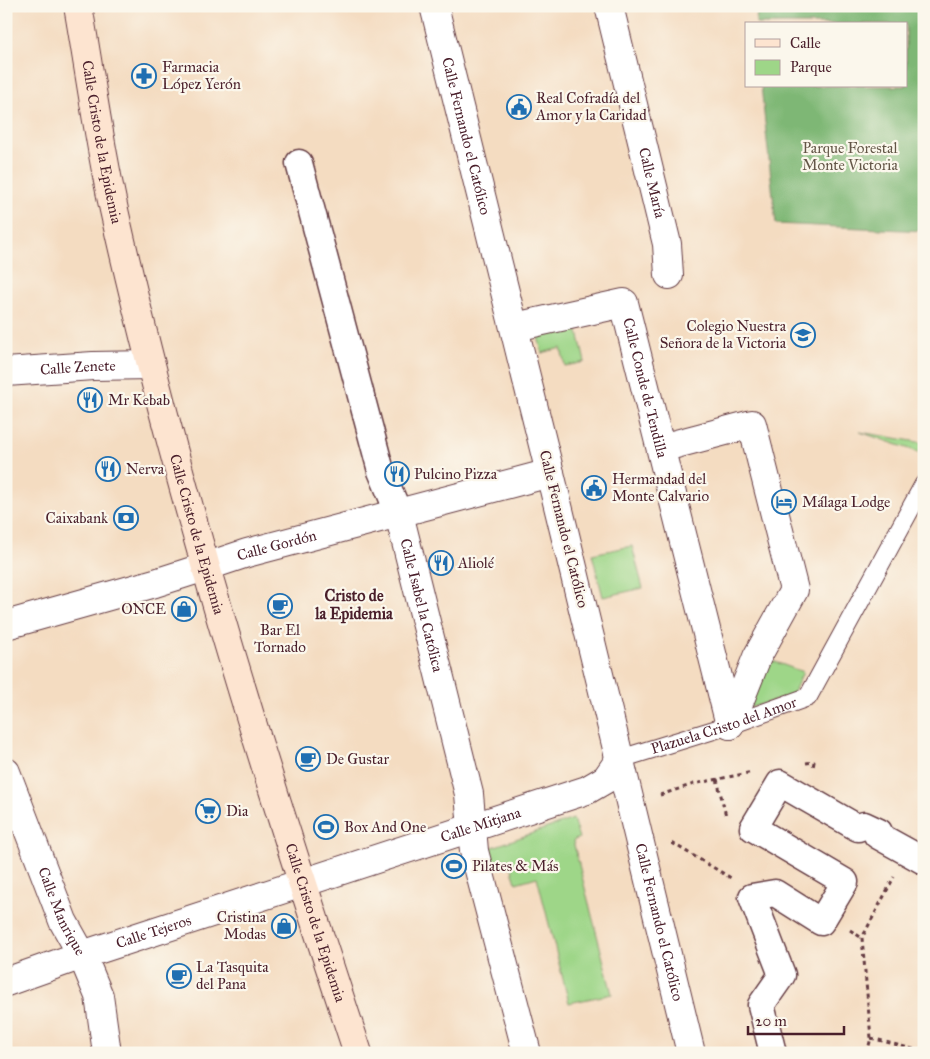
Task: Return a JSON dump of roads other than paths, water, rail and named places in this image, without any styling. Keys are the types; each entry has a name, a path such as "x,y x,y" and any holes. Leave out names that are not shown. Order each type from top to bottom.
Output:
{"main road":[{"name":"Calle Cristo de la Epidemia","path":"78,6 113,206 150,365 242,694 358,1053"}],"street":[{"name":"Calle Fernando el Católico","path":"434,6 515,326 691,1053"},
{"name":"Calle María","path":"609,6 667,244 669,275"},
{"name":"Calle Isabel la Católica","path":"299,163 380,471 399,514 469,794 474,851 527,1053"},
{"name":"Calle Conde de Tendilla","path":"515,326 624,302 730,725"},
{"name":"Calle Zenete","path":"6,372 93,366 150,365"},
{"path":"661,448 752,424 794,590 757,658 730,725"},
{"name":"Calle Gordón","path":"6,625 155,583 247,553 550,473"},
{"name":"Calle Mitjana","path":"303,883 587,790 606,779 620,759"},
{"name":"Calle Manrique","path":"6,772 63,921 82,955 99,996 107,1053"},
{"path":"773,1053 761,1006 782,975 752,897 775,893 821,922 845,882 753,828 780,783 858,828 864,824 878,832 877,835 924,861"},
{"name":"Calle Tejeros","path":"6,982 82,955 303,883"}],"lane":[{"name":"Plazuela Cristo del Amor","path":"620,759 730,725 808,697 924,484"}],"place":[{"name":"Farmacia López Yerón","path":"144,76"},
{"name":"Real Cofradía del Amor y la Caridad","path":"519,107"},
{"name":"Colegio Nuestra Señora de la Victoria","path":"803,335"},
{"name":"Mr Kebab","path":"90,400"},
{"name":"Nerva","path":"108,469"},
{"name":"Pulcino Pizza","path":"397,474"},
{"name":"Hermandad del Monte Calvario","path":"594,488"},
{"name":"Málaga Lodge","path":"784,502"},
{"name":"Caixabank","path":"126,518"},
{"name":"Aliolé","path":"441,563"},
{"name":"Bar El Tornado","path":"280,606"},
{"name":"ONCE","path":"184,609"},
{"name":"De Gustar","path":"308,759"},
{"name":"Dia","path":"208,811"},
{"name":"Box And One","path":"326,827"},
{"name":"Pilates & Más","path":"454,866"},
{"name":"Cristina Modas","path":"284,926"},
{"name":"La Tasquita del Pana","path":"179,976"}],"district":[{"name":"Cristo de la Epidemia","path":"354,604"}],"park label":[{"name":"Parque Forestal Monte Victoria","path":"850,156"}]}
